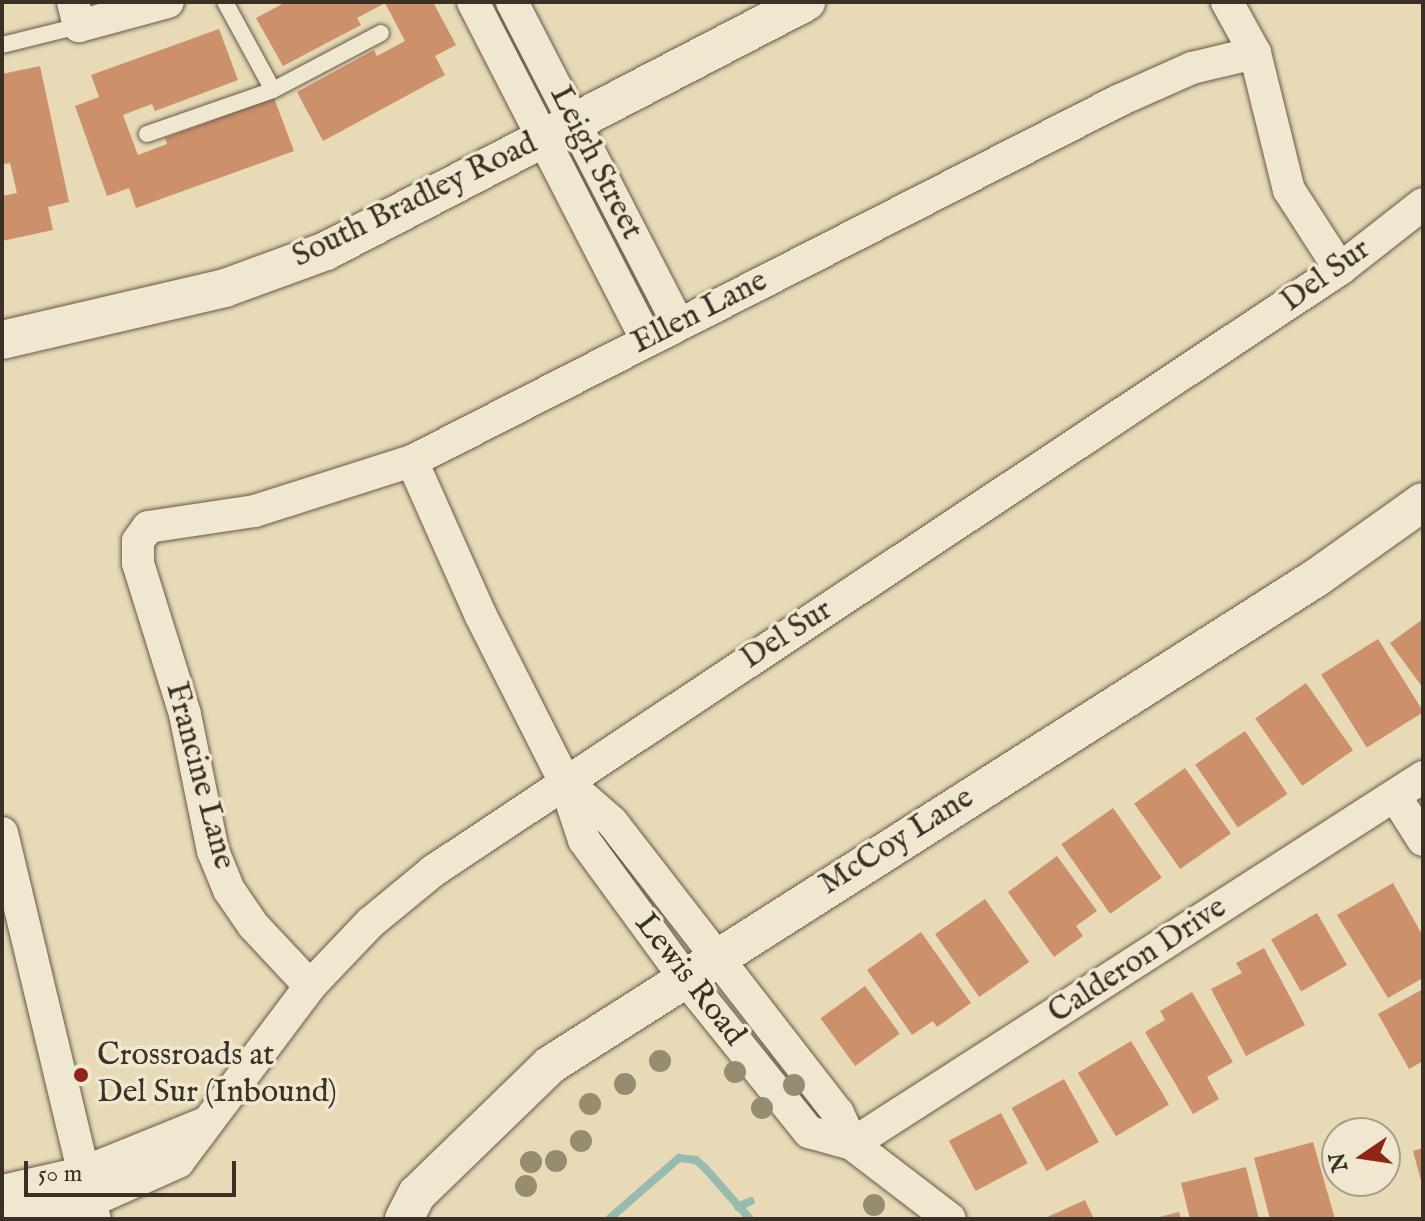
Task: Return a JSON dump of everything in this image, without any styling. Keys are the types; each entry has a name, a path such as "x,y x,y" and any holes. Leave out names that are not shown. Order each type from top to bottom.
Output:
{"street":[{"path":"76,14 168,2"},
{"name":"Leigh Street","path":"473,2 559,130 678,324"},
{"name":"Leigh Street","path":"512,2 559,130 647,340"},
{"name":"South Bradley Road","path":"2,340 225,288 326,251 806,2"},
{"path":"1227,2 1255,53 1289,190 1340,269"},
{"path":"1255,53 1256,2"},
{"name":"Ellen Lane","path":"138,541 148,527 255,511 412,461 1120,100 1192,68 1255,53"},
{"name":"Del Sur","path":"14,1219 89,1198 178,1162 203,1124 310,986 370,923 433,871 564,780 1340,269 1423,204"},
{"name":"Lewis Road","path":"412,461 480,614 564,780 584,840 685,978 809,1132 852,1144 950,1219"},
{"name":"McCoy Lane","path":"404,1219 417,1194 550,1065 1316,578 1423,502"},
{"name":"Francine Lane","path":"138,541 138,563 185,714 213,851 229,890 253,925 310,986"},
{"name":"Calderon Drive","path":"852,1144 1423,777"},
{"name":"Lewis Road","path":"564,780 612,822 838,1113 852,1144"},
{"path":"1395,796 1423,840"},
{"path":"2,833 89,1198"},
{"name":"Del Sur","path":"2,1191 89,1198"}],"lane":[{"path":"225,2 273,90"},
{"path":"2,45 76,14"},
{"path":"147,134 273,90 381,33"}],"building":[{"path":"286,2 433,2 456,45 435,56 445,75 323,141 297,92 374,50 377,56 405,41 385,3 357,18 361,25 283,66 256,18"},
{"path":"219,29 238,80 155,111 152,104 123,115 138,155 167,144 165,138 274,98 294,151 136,208 129,188 107,196 75,106 99,97 91,75"},
{"path":"40,66 69,202 48,207 53,230 2,241 2,196 17,193 10,163 4,164 2,154 2,74"},
{"path":"1423,619 1423,688 1390,643"},
{"path":"1378,639 1423,712 1367,747 1321,675"},
{"path":"1306,683 1353,750 1302,786 1255,719"},
{"path":"1245,731 1287,794 1238,828 1195,765"},
{"path":"1185,768 1231,834 1180,869 1134,804"},
{"path":"1113,808 1162,878 1110,914 1061,844"},
{"path":"1057,856 1097,911 1076,926 1083,936 1054,957 1008,892"},
{"path":"1393,883 1423,936 1423,978 1388,998 1337,915"},
{"path":"985,899 1029,962 979,997 935,934"},
{"path":"1317,913 1347,965 1301,991 1271,940"},
{"path":"921,932 971,1003 937,1027 933,1021 912,1035 867,970"},
{"path":"1264,948 1305,1025 1246,1056 1211,989 1242,973 1236,963"},
{"path":"865,986 900,1034 855,1066 821,1018"},
{"path":"1423,989 1423,1061 1409,1069 1378,1014"},
{"path":"1192,992 1233,1062 1207,1077 1219,1099 1193,1114 1145,1032 1165,1020 1160,1011"},
{"path":"1131,1041 1169,1104 1116,1136 1078,1073"},
{"path":"1064,1079 1099,1142 1046,1171 1012,1108"},
{"path":"1001,1113 1028,1163 976,1191 949,1141"},
{"path":"1313,1142 1321,1170 1321,1197 1329,1197 1335,1219 1270,1219 1254,1158"},
{"path":"1423,1148 1423,1184 1422,1184 1413,1151"},
{"path":"1246,1167 1259,1219 1190,1219 1181,1183"},
{"path":"1085,1200 1094,1219 1043,1219"},
{"path":"1179,1212 1181,1219 1155,1219 1155,1218"}],"waterway":[{"path":"609,1219 679,1158 696,1160 750,1219"},
{"path":"738,1207 751,1201"}],"place":[{"name":"Crossroads at Del Sur (Inbound)","path":"81,1075"}]}
